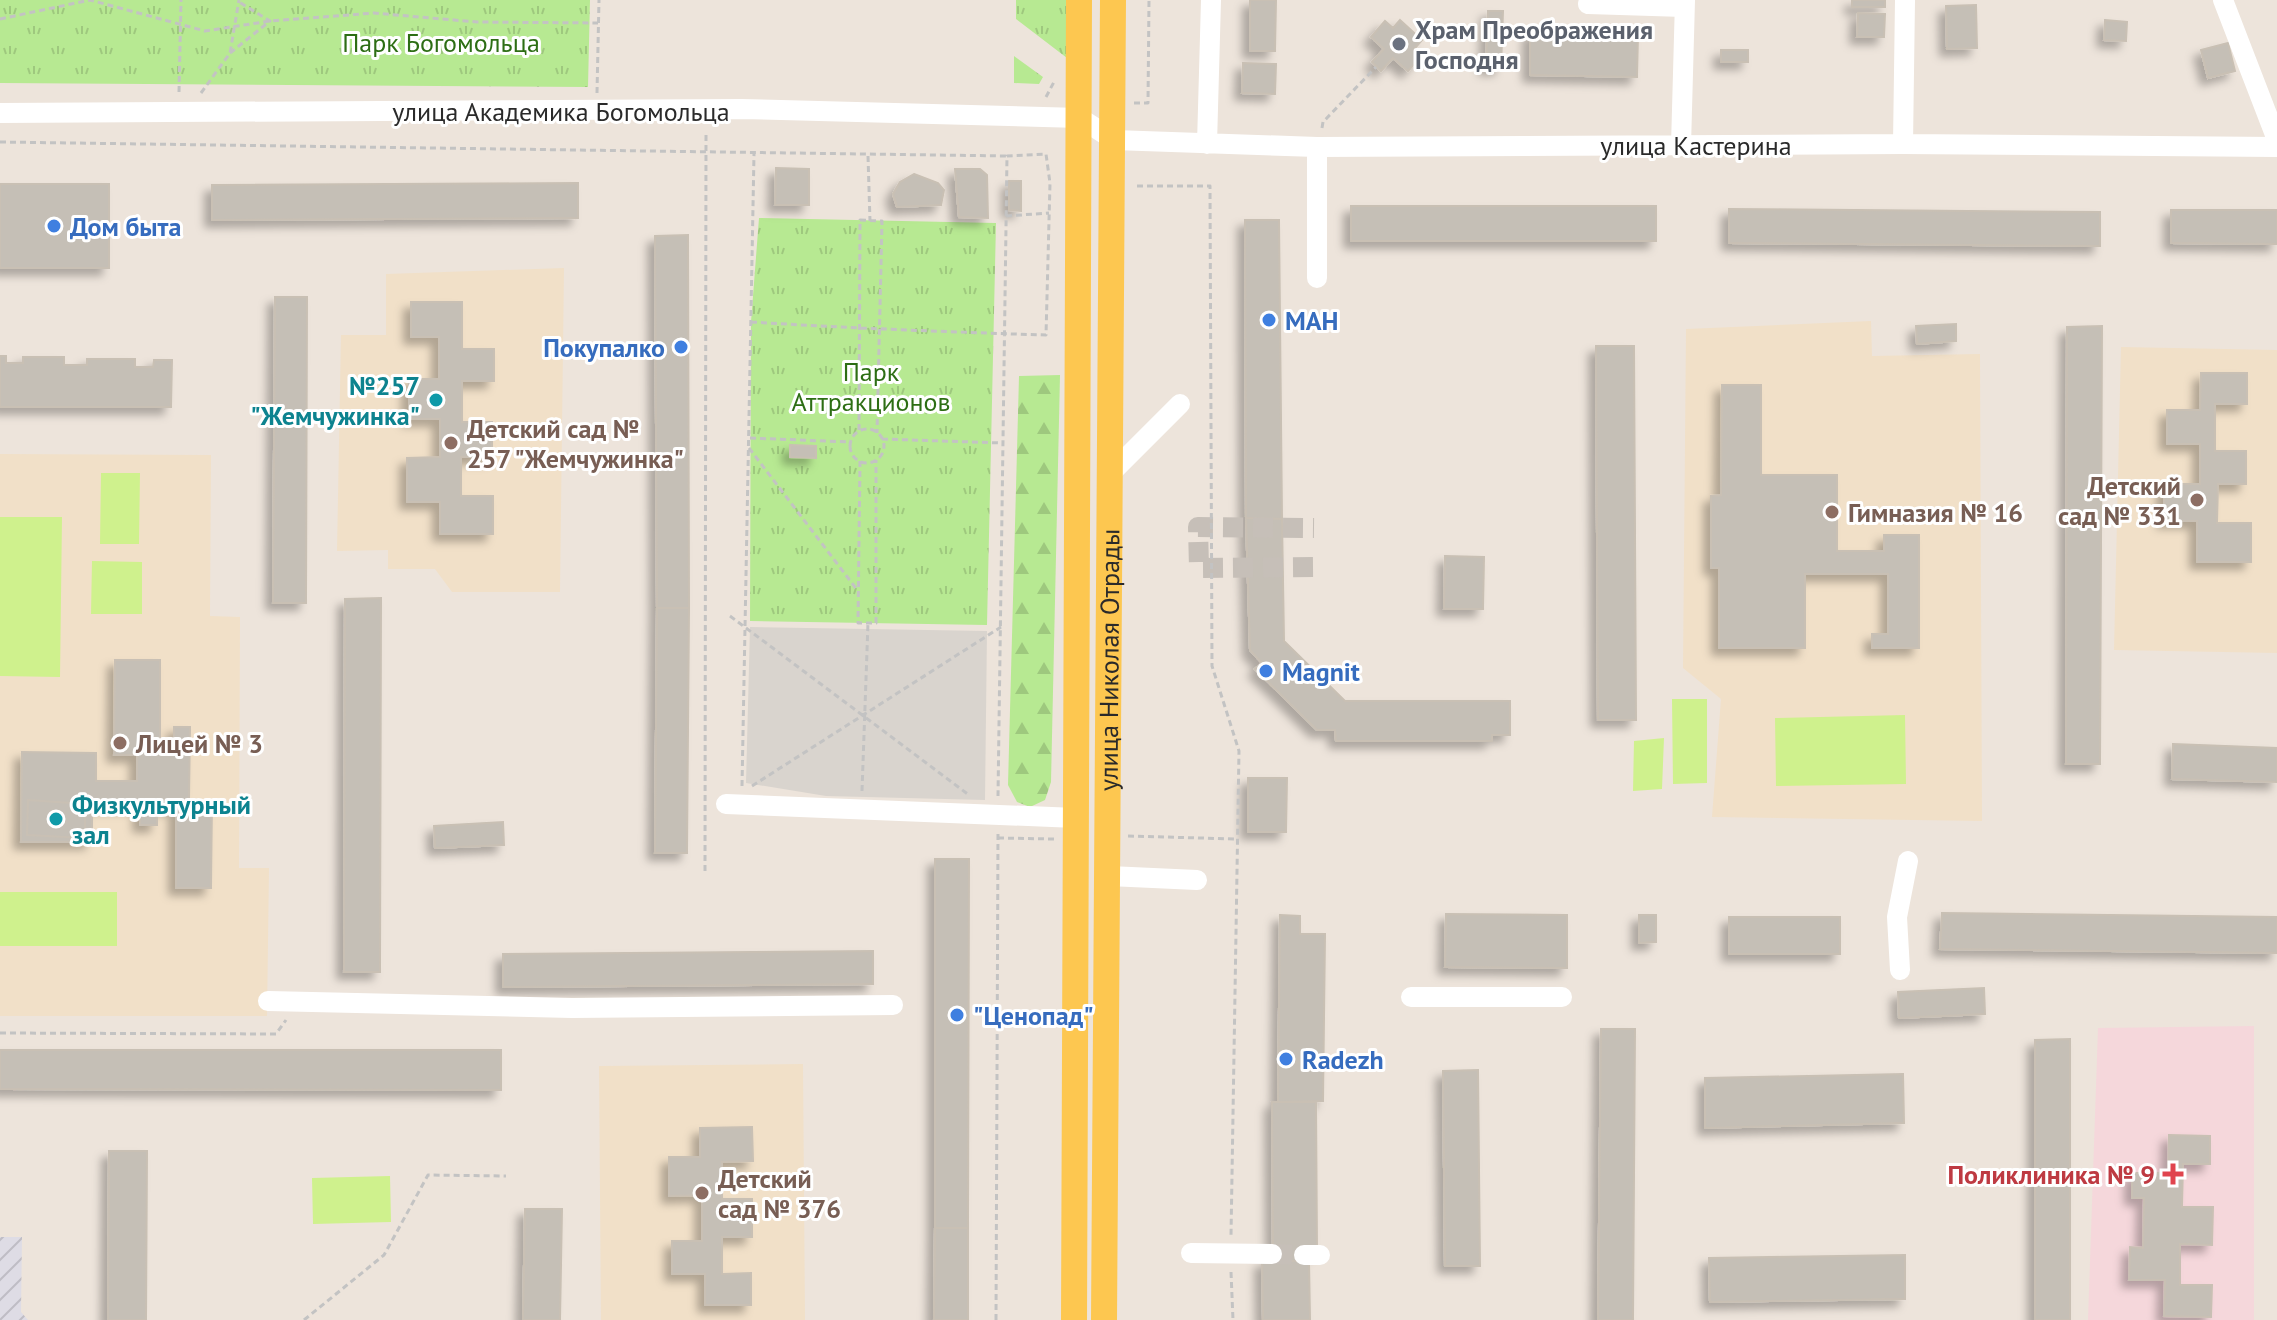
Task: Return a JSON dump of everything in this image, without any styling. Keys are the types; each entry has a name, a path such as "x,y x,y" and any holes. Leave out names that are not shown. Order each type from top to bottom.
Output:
{"main road":[{"name":"улица Николая Отрады","path":"1074,1320 1069,829 1080,118 1079,0"},
{"name":"улица Николая Отрады","path":"1104,1320 1113,0"}],"street":[{"path":"1207,144 1211,0"},
{"path":"1589,0 1588,4 1684,4 1681,146"},
{"path":"1903,144 1905,0"},
{"path":"2223,0 2277,140"},
{"name":"улица Академика Богомольца","path":"0,113 741,109 1080,118"},
{"path":"1080,118 1114,140"},
{"name":"улица Кастерина","path":"1114,140 1317,147 1903,144 2277,147"},
{"path":"1317,147 1317,278"},
{"path":"1112,472 1180,404"},
{"path":"726,804 998,817 1069,829"},
{"path":"1900,970 1897,917 1908,861"},
{"path":"1109,876 1197,880"},
{"path":"1411,997 1562,997"},
{"path":"268,1001 572,1008 893,1005"},
{"path":"1191,1253 1272,1254"}],"path":[{"path":"0,19 90,0 205,31 270,21 374,13 477,22 598,23"},
{"path":"178,96 181,0"},
{"path":"597,97 599,0"},
{"path":"1148,103 1149,0"},
{"path":"230,53 232,27 239,1 270,21"},
{"path":"199,96 230,53 270,21"},
{"path":"1317,147 1323,122 1376,67"},
{"path":"1044,101 1055,80"},
{"path":"705,871 706,135"},
{"path":"0,142 754,154 1046,154 1050,183 1046,335 751,322"},
{"path":"754,154 742,793 1001,627"},
{"path":"868,155 870,221"},
{"path":"996,1320 998,817 1007,156"},
{"path":"1137,186 1210,186 1212,666 1239,751 1231,1254 1233,1320"},
{"path":"1006,216 1049,213"},
{"path":"850,442 859,430 860,220 882,221 877,433"},
{"path":"859,430 877,433 884,447 876,460 876,623 858,623 860,461"},
{"path":"749,438 850,442"},
{"path":"882,439 1003,443"},
{"path":"850,442 854,457 860,461 876,460"},
{"path":"748,448 858,591"},
{"path":"730,616 998,817"},
{"path":"861,812 868,623"},
{"path":"998,838 1069,829"},
{"path":"1128,836 1237,839"},
{"path":"0,1033 276,1034 300,1001"},
{"path":"304,1320 384,1255 428,1175 506,1176"}],"shaded area":[{"name":"Детский сад № 257 \"Жемчужинка\"","path":"564,268 560,592 452,592 435,569 388,569 388,550 337,551 341,335 386,335 386,274"},
{"name":"Гимназия № 16","path":"1871,321 1872,356 1980,354 1982,821 1712,817 1721,699 1683,668 1686,329"},
{"name":"Детский сад № 331","path":"2121,347 2277,350 2277,653 2114,650"},
{"name":"Лицей № 3","path":"0,454 211,455 210,616 240,617 239,868 269,868 267,1016 0,1016"},
{"path":"750,627 987,631 985,800 826,796 746,783"},
{"name":"Поликлиника № 9","path":"2254,1026 2254,1320 2088,1320 2098,1028"},
{"name":"Детский сад № 376","path":"803,1064 805,1320 601,1320 599,1066"},
{"path":"0,1237 22,1237 21,1312 28,1320 0,1320"}],"green space":[{"name":"Парк Богомольца","path":"0,0 590,0 588,87 0,83"},
{"path":"1016,0 1067,0 1067,58 1016,19"},
{"path":"1014,56 1043,77 1039,84 1014,83"},
{"name":"Парк Аттракционов","path":"759,218 996,223 987,625 750,621 751,322"},
{"path":"1060,375 1051,782 1045,800 1030,807 1017,802 1008,785 1019,376"},
{"path":"101,473 140,473 139,544 100,544"},
{"path":"0,517 62,517 60,677 0,676"},
{"path":"92,561 142,562 142,614 91,614"},
{"path":"1672,699 1707,699 1707,783 1673,784"},
{"path":"1905,715 1906,784 1776,786 1775,718"},
{"path":"1664,738 1662,789 1633,791 1634,741"},
{"path":"0,892 117,892 117,946 0,946"},
{"path":"390,1176 391,1222 313,1224 312,1178"}],"building":[{"path":"1250,0 1276,0 1275,51 1250,51"},
{"path":"1852,0 1885,0 1885,7 1852,7"},
{"path":"1976,5 1977,48 1947,49 1946,6"},
{"path":"1488,11 1503,11 1501,68 1486,68"},
{"path":"1858,13 1885,14 1884,37 1857,37"},
{"name":"Храм Преображения Господня","path":"1400,20 1422,40 1415,48 1422,55 1408,71 1393,58 1381,71 1372,62 1384,49 1371,37 1385,21 1393,28"},
{"path":"2105,20 2127,22 2126,41 2104,40"},
{"path":"1530,31 1638,34 1637,77 1530,75"},
{"path":"2228,43 2235,71 2208,78 2201,50"},
{"path":"1721,50 1748,50 1748,62 1721,62"},
{"path":"1243,63 1276,64 1275,94 1242,93"},
{"path":"776,168 809,169 809,205 775,205"},
{"path":"955,169 980,169 987,175 988,218 959,217"},
{"path":"914,174 938,183 944,190 941,205 897,207 893,194 900,182"},
{"path":"1009,181 1021,181 1021,211 1009,210"},
{"path":"578,183 578,218 212,220 212,185"},
{"name":"Дом быта","path":"0,184 109,184 109,268 0,268"},
{"path":"1351,206 1656,206 1656,241 1351,241"},
{"path":"1729,209 2100,212 2100,246 1729,243"},
{"path":"2171,210 2277,210 2277,244 2171,243"},
{"path":"1245,220 1279,220 1282,519 1246,518"},
{"path":"688,235 689,608 657,608 655,236"},
{"path":"275,297 307,297 306,603 273,603"},
{"name":"№257 \"Жемчужинка\"","path":"411,302 462,302 462,349 494,349 494,381 462,381 462,422 492,422 492,457 461,457 461,496 493,496 493,534 440,534 440,502 407,502 407,458 440,457 440,419 409,419 409,379 439,379 439,337 411,337"},
{"path":"1956,324 1956,341 1917,344 1916,326"},
{"path":"2102,326 2100,764 2066,764 2067,327"},
{"path":"1596,346 1634,346 1636,720 1598,720"},
{"path":"0,356 6,356 6,363 23,363 23,357 64,357 64,365 87,365 87,359 135,359 135,367 153,367 154,360 172,360 171,407 0,407"},
{"path":"2201,373 2247,373 2247,404 2215,404 2215,451 2246,451 2246,484 2218,484 2217,523 2251,523 2251,562 2197,562 2197,521 2164,521 2164,484 2200,484 2200,444 2167,444 2167,410 2200,410"},
{"path":"1722,385 1761,385 1761,475 1837,475 1837,551 1884,551 1884,535 1919,535 1919,648 1872,648 1872,634 1888,634 1888,574 1805,574 1805,648 1719,648 1719,568 1711,568 1711,496 1721,495"},
{"path":"790,445 816,446 816,458 790,457"},
{"path":"1246,518 1282,519 1284,641 1345,701 1510,701 1510,735 1492,735 1492,741 1336,741 1335,730 1317,730 1255,669 1262,663 1250,650"},
{"path":"1445,556 1484,557 1483,609 1444,609"},
{"path":"381,598 380,972 344,972 345,599"},
{"path":"657,608 689,608 687,853 655,853"},
{"path":"115,660 160,660 160,741 174,741 174,727 190,727 189,801 212,801 211,888 176,888 176,807 157,807 157,825 140,825 140,805 92,805 92,842 21,842 22,752 96,753 96,781 137,781 137,755 114,755"},
{"path":"2173,744 2277,748 2277,782 2172,779"},
{"path":"1248,778 1287,778 1286,832 1248,832"},
{"name":"Физкультурный зал","path":"28,800 85,804 85,838 27,835"},
{"path":"503,822 504,845 435,848 434,826"},
{"path":"935,859 969,859 968,1228 935,1228"},
{"path":"1942,913 2277,917 2277,953 1940,949"},
{"path":"1446,914 1567,915 1567,968 1445,967"},
{"path":"1280,915 1300,916 1300,934 1325,934 1323,1101 1278,1102"},
{"path":"1639,915 1656,915 1656,942 1639,943"},
{"path":"1729,917 1840,917 1840,954 1729,954"},
{"path":"873,951 873,984 503,987 503,954"},
{"path":"1984,988 1985,1014 1899,1018 1898,992"},
{"path":"1601,1029 1635,1029 1633,1320 1598,1320"},
{"path":"2070,1039 2070,1320 2035,1320 2035,1040"},
{"path":"0,1050 501,1050 501,1090 0,1089"},
{"path":"1478,1070 1480,1266 1445,1266 1443,1071"},
{"path":"1903,1074 1904,1123 1705,1128 1705,1078"},
{"path":"1272,1102 1316,1102 1317,1250 1304,1261 1273,1261"},
{"path":"752,1127 753,1161 722,1162 722,1199 752,1199 752,1237 722,1237 722,1274 751,1273 751,1305 705,1305 705,1274 672,1274 672,1241 702,1241 702,1195 669,1196 669,1157 700,1157 700,1128"},
{"path":"2169,1135 2210,1136 2210,1164 2183,1164 2182,1207 2213,1207 2212,1245 2180,1244 2180,1285 2212,1285 2211,1317 2164,1316 2165,1280 2129,1280 2130,1247 2143,1248 2144,1198 2132,1198 2132,1173 2168,1173"},
{"path":"109,1151 147,1151 146,1320 108,1320"},
{"path":"525,1209 562,1209 560,1320 523,1320"},
{"path":"935,1228 968,1228 968,1320 934,1320"},
{"path":"1905,1255 1905,1299 1710,1302 1709,1258"},
{"path":"1262,1261 1309,1261 1310,1320 1263,1320"}],"tunnel":[{"path":"1313,567 1199,568 1198,527 1314,528"},
{"path":"1272,1254 1304,1255"}],"place":[{"name":"Храм Преображения Господня","path":"1399,44"},
{"name":"Дом быта","path":"54,226"},
{"name":"МАН","path":"1269,320"},
{"name":"Покупалко","path":"681,347"},
{"name":"№257 \"Жемчужинка\"","path":"436,400"},
{"name":"Детский сад № 257 \"Жемчужинка\"","path":"451,443"},
{"name":"Детский сад № 331","path":"2197,500"},
{"name":"Гимназия № 16","path":"1832,512"},
{"name":"Magnit","path":"1266,671"},
{"name":"Лицей № 3","path":"120,743"},
{"name":"Физкультурный зал","path":"56,819"},
{"name":"\"Ценопад\"","path":"957,1015"},
{"name":"Radezh","path":"1286,1059"},
{"name":"Поликлиника № 9","path":"2173,1174"},
{"name":"Детский сад № 376","path":"702,1193"}]}
